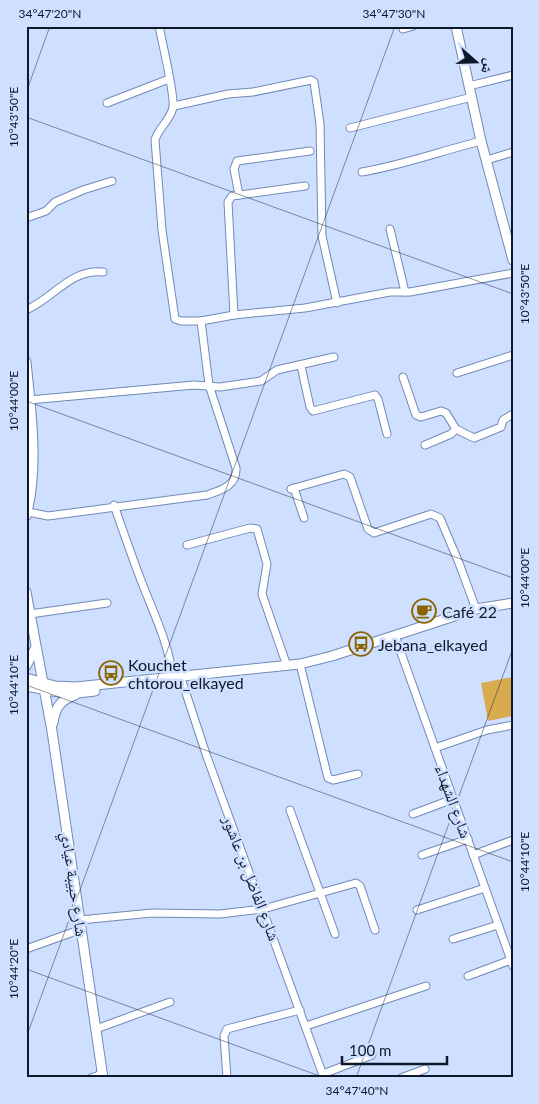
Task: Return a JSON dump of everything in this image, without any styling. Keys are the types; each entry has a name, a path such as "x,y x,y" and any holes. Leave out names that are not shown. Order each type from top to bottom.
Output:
{"street":[{"path":"159,26 174,106 155,140 162,230 175,319 201,321 234,315 337,303 390,292 405,292 513,273"},
{"path":"403,29 414,26"},
{"path":"456,26 481,141 512,247 513,260"},
{"path":"470,86 513,75"},
{"path":"107,103 169,79"},
{"path":"174,106 228,94 254,92 311,80 314,82 320,124 322,236 337,303"},
{"path":"350,128 472,97"},
{"path":"362,172 400,165 416,158 481,141"},
{"path":"239,196 234,169 237,161 310,151"},
{"path":"487,160 513,152"},
{"path":"26,218 46,211 55,202 83,190 112,181"},
{"path":"234,315 226,208 232,196 305,186"},
{"path":"390,228 405,292"},
{"path":"26,310 42,301 77,275 84,272 103,272"},
{"path":"26,362 33,461 27,514 48,516 114,505 206,495 220,491 234,480 236,468 209,385 201,321"},
{"path":"457,373 513,355"},
{"path":"28,403 209,385 220,387 261,381 277,370 334,357"},
{"path":"301,366 310,407 313,411 375,395 387,434"},
{"path":"403,377 416,415 422,417 441,411 446,413 456,429 474,438 500,427 503,420 513,414"},
{"path":"425,445 451,434 456,429"},
{"path":"304,518 293,489 344,474 350,477 368,529 374,533 431,514 440,518 478,609"},
{"name":"شارع الفاضل بن عاشور","path":"114,505 127,545 158,621 177,678 324,1076"},
{"path":"187,545 250,528 257,529 267,564 262,594 287,666"},
{"name":"شارع حبيبة عيادي","path":"26,592 52,731 102,1076"},
{"path":"30,614 107,603"},
{"path":"52,731 54,715 61,702 80,694 157,680 300,664 494,604 513,603"},
{"path":"478,609 513,608"},
{"name":"شارع الشهداء","path":"394,636 512,963"},
{"path":"26,666 34,653 35,641"},
{"path":"300,664 328,778 333,780 358,774"},
{"path":"26,678 43,686 80,694"},
{"path":"26,686 76,687 133,680 157,680"},
{"path":"435,748 487,730 513,725"},
{"path":"413,814 453,799"},
{"path":"290,810 322,893 335,934"},
{"path":"422,855 468,839"},
{"path":"473,854 513,840"},
{"path":"26,949 81,925 152,913 220,914 263,909 357,884 375,930"},
{"path":"417,910 485,888"},
{"path":"453,939 498,925"},
{"path":"468,976 512,963"},
{"path":"306,1026 426,986"},
{"path":"96,1029 170,1002"},
{"path":"227,1078 224,1036 227,1029 300,1010"},
{"path":"324,1076 372,1055"},
{"path":"401,1078 425,1070"},
{"path":"91,1078 102,1076"}],"shaded area":[{"path":"513,677 513,716 488,721 481,683"}],"place":[{"name":"Café 22","path":"424,611"},
{"name":"Jebana_elkayed","path":"361,644"},
{"name":"Kouchet chtorou_elkayed","path":"111,673"}]}
